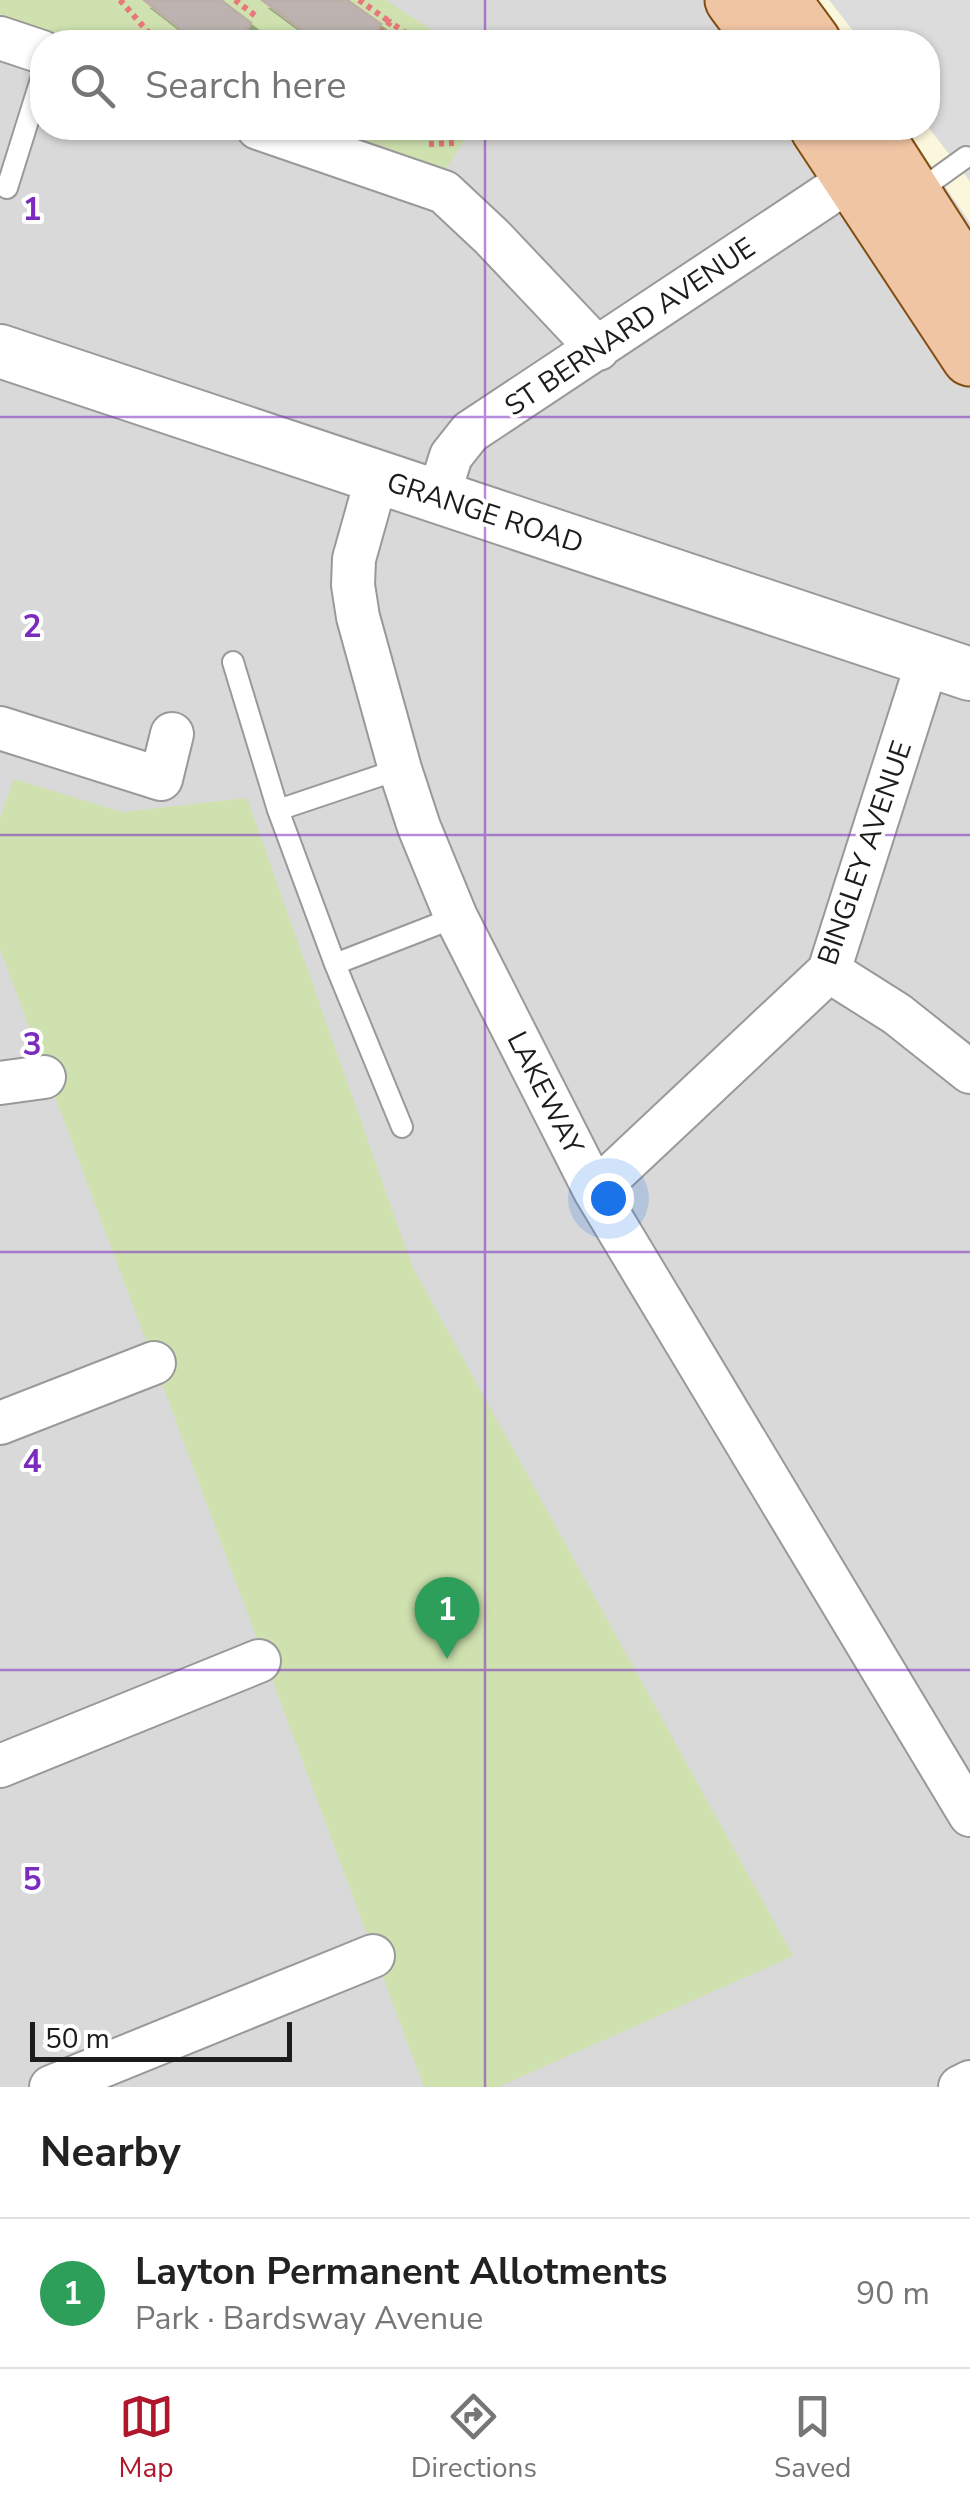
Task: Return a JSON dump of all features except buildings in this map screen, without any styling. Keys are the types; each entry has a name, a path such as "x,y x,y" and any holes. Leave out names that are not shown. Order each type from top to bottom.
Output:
{"main road":[{"path":"734,0 755,30"},
{"path":"782,0 804,30"},
{"path":"826,140 970,358"},
{"path":"879,140 970,282"}],"street":[{"path":"0,38 30,48"},
{"path":"293,140 444,192 598,349"},
{"name":"ST BERNARD AVENUE","path":"438,497 451,456 470,432 851,179"},
{"name":"GRANGE ROAD","path":"0,351 949,667"},
{"name":"LAKEWAY","path":"377,477 357,544 353,585 358,617 419,828 456,917 595,1191 970,1815"},
{"name":"BINGLEY AVENUE","path":"595,1191 830,971 949,667"},
{"path":"0,728 160,780 172,734"},
{"path":"830,971 897,1014 970,1072"},
{"path":"0,1083 44,1078"},
{"path":"0,1423 154,1362"},
{"path":"0,1766 259,1661"},
{"path":"51,2087 373,1956"},
{"path":"960,2087 970,2082"}],"lane":[{"path":"7,188 30,114"},
{"path":"916,193 966,156"},
{"path":"233,662 278,810 335,964 402,1127"},
{"path":"278,810 400,769"},
{"path":"335,964 456,917"}],"path":[{"path":"120,0 146,30"},
{"path":"234,0 256,17"},
{"path":"359,0 402,30"},
{"path":"384,30 390,22"}],"shaded area":[{"path":"0,0 970,0 970,2087 0,2087"},
{"path":"818,0 970,0 970,223 913,140 940,140 940,30 839,30"},
{"path":"829,0 970,0 970,181 938,140 940,30 853,30"}],"green space":[{"path":"0,0 386,0 432,30 34,30 0,18"},
{"path":"344,140 464,140 443,174"},
{"path":"14,779 122,812 247,798 412,1266 793,1956 498,2087 424,2087 0,949 0,818"}],"place":[{"name":"Layton Permanent Allotments","path":"447,1659"}]}
